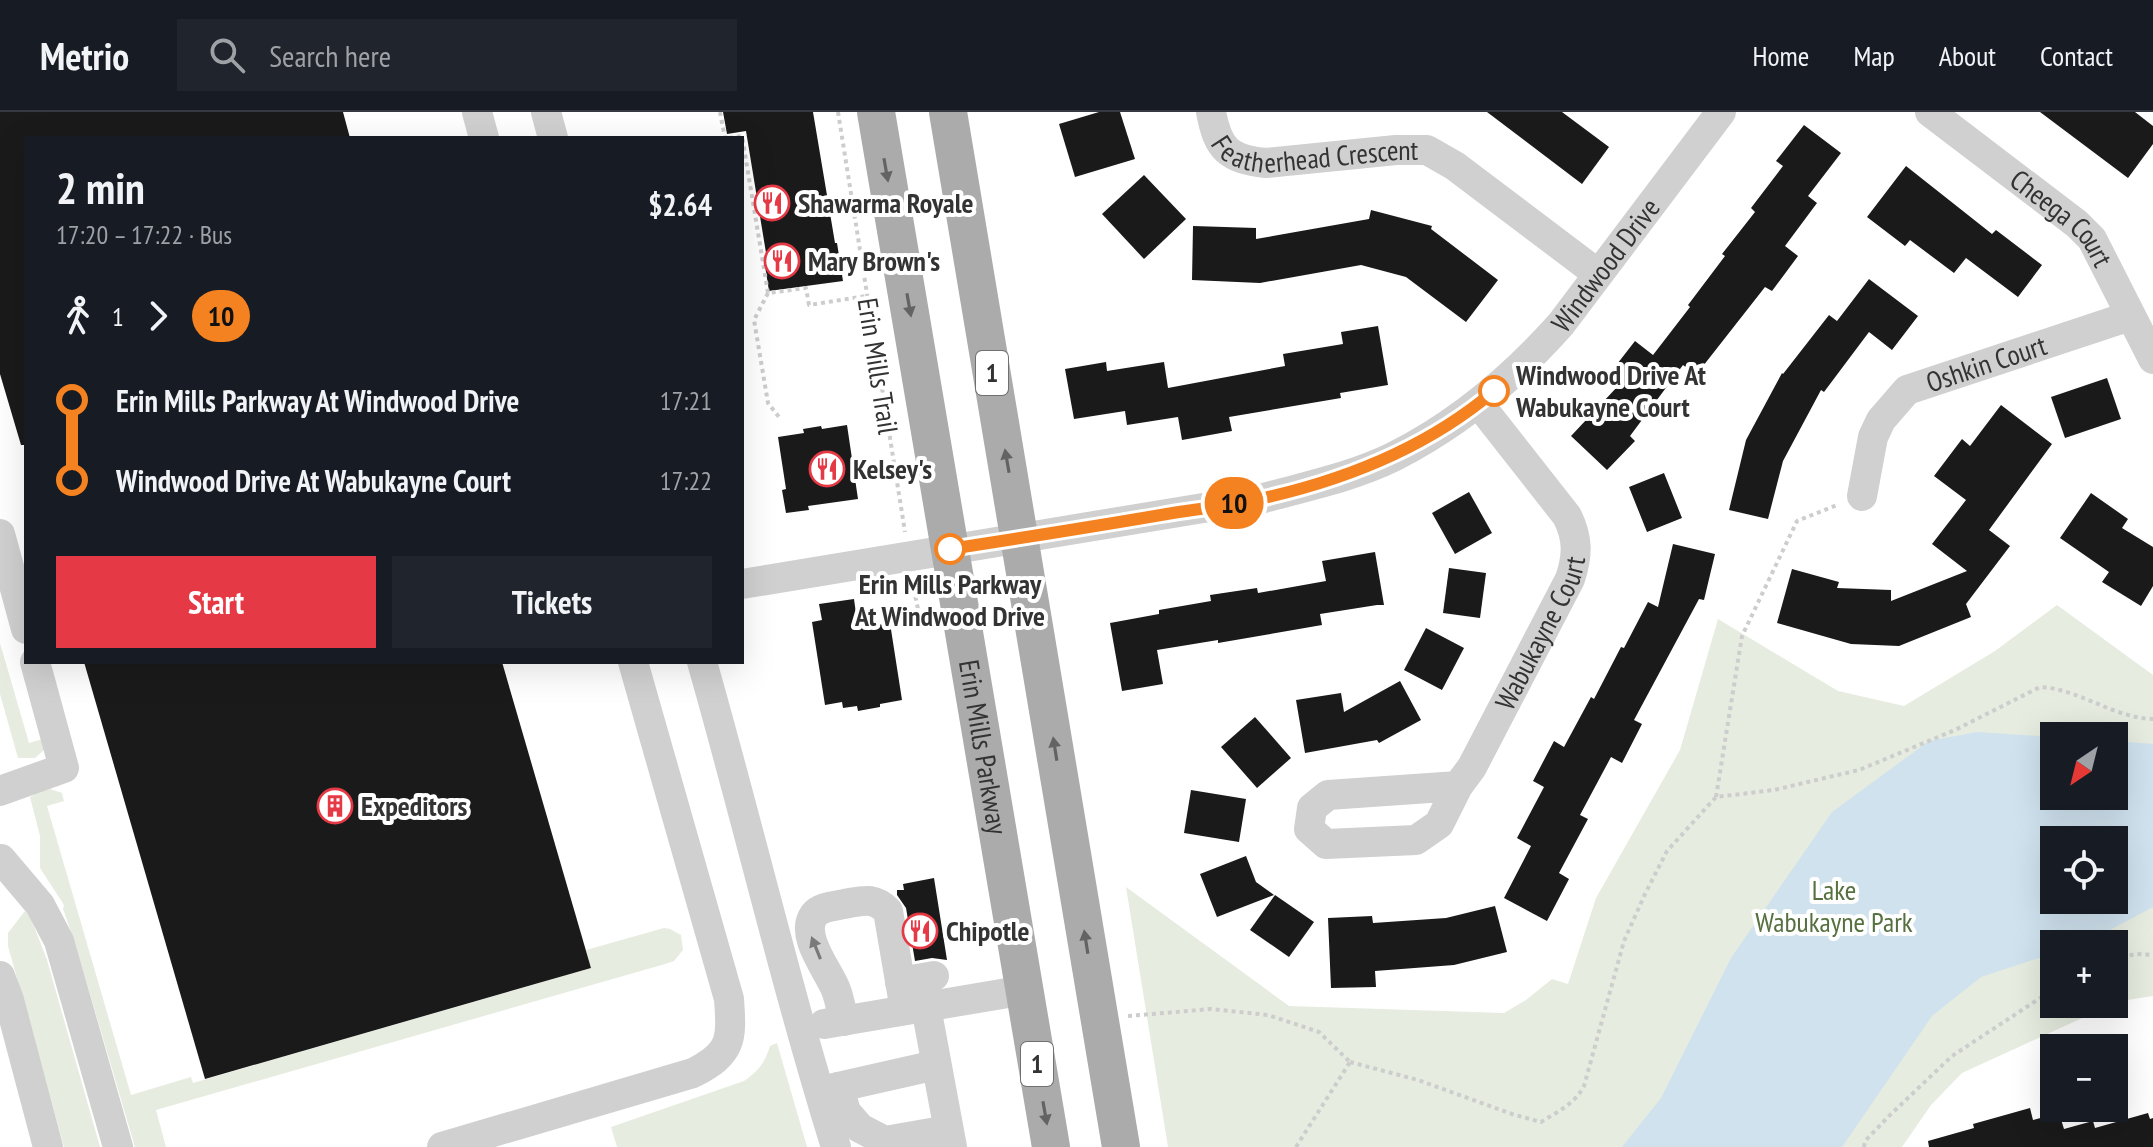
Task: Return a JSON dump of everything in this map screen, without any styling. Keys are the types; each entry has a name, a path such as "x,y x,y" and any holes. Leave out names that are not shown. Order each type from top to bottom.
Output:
{"main road":[{"name":"Erin Mills Parkway","path":"876,112 1051,1147"},
{"name":"1","path":"948,112 1121,1147"}],"street":[{"path":"477,112 483,136"},
{"path":"546,112 552,136"},
{"name":"Featherhead Crescent","path":"1211,112 1215,134 1228,153 1245,161 1266,163 1396,150 1427,150 1455,166 1598,274"},
{"name":"Windwood Drive","path":"744,584 1264,498 1391,458 1479,404 1542,346 1721,112"},
{"name":"Cheega Court","path":"1930,112 2092,239 2153,359"},
{"name":"Oshkin Court","path":"1862,496 1873,437 1881,420 1907,390 2130,316"},
{"name":"Wabukayne Court","path":"1458,786 1472,767 1570,579 1577,547 1567,516 1479,404"},
{"path":"0,534 24,622"},
{"path":"0,791 64,768 36,664"},
{"path":"442,1147 693,1073 712,1063 724,1051 731,1031 729,999 634,664"},
{"path":"703,664 803,1032 829,1089 860,1128 885,1141 950,1138 936,1065 910,1000 888,911 870,899 822,909 813,917 810,929 812,942 836,989 844,1021"},
{"path":"0,848 0,861 40,905 59,941 118,1147"},
{"path":"0,976 48,1147"},
{"path":"910,1000 934,976"},
{"path":"803,1032 910,1000 1025,990"},
{"path":"803,1032 797,1047 795,1067 817,1147"},
{"path":"829,1089 936,1065"},
{"path":"829,1089 836,1147"}],"path":[{"path":"720,112 726,136"},
{"name":"Erin Mills Trail","path":"838,112 904,525"},
{"path":"746,147 766,262 768,293 754,320 768,403 779,417"},
{"path":"768,293 806,288 809,305 866,296"},
{"path":"1099,1019 1211,1009 1268,1015 1319,1032 1350,1062 1418,1080 1512,1114 1541,1122 1571,1103 1584,1086 1624,941 1645,894 1667,851 1716,797 1742,636 1797,521 1862,496"},
{"path":"912,579 918,609"},
{"path":"1716,797 1774,790 1859,770 1955,730 2040,687 2055,688 2136,719 2153,719"},
{"path":"2128,956 2153,955"},
{"path":"1864,1147 1865,1141 1889,1116 1952,1056 2040,998"},
{"path":"1296,1147 1350,1062"}],"green space":[{"name":"Lake Wabukayne Park","path":"2057,605 2153,675 2153,996 2128,1000 2128,930 2040,930 2040,1018 2082,1018 2047,1034 2040,1034 2040,1037 1962,1073 1931,1105 1902,1147 1168,1147 1126,887 1289,1006 1504,1013 1552,979 1568,984 1596,898 1680,750 1718,619 1838,691 1904,706 1995,651"},
{"path":"0,643 29,743 46,738 44,750 35,758 18,758 0,694"},
{"path":"50,789 62,793 64,801 47,806 131,1095 191,1077 193,1083 591,968 586,950 664,928 681,935 683,950 674,961 665,964 156,1110 166,1147 135,1147 64,905 40,868 40,836 30,797"},
{"path":"25,911 30,916 47,960 100,1147 64,1147 8,946 8,933"},
{"path":"777,1043 807,1147 617,1147 611,1127 744,1081 760,1066 770,1046"}],"water":[{"path":"1977,732 2040,736 2040,810 2128,810 2128,742 2153,744 2153,907 2110,930 2040,930 2040,958 1981,977 1932,1016 1842,1147 1622,1147 1661,1098 1731,958 1832,812 1929,741"}],"building":[{"path":"0,112 343,112 349,136 24,136 24,445 21,445 0,374"},
{"path":"723,112 813,112 843,281 769,291 765,266 768,265 746,131 727,134"},
{"path":"1099,112 1120,112 1135,159 1075,177 1059,124"},
{"path":"1487,112 1562,112 1609,147 1582,184"},
{"path":"2040,112 2135,112 2153,126 2153,144 2128,178"},
{"path":"1804,125 1841,153 1808,196 1817,203 1785,246 1798,256 1772,291 1765,287 1696,375 1683,365 1630,436 1635,441 1607,470 1571,436 1618,386 1607,377 1635,341 1653,355 1690,307 1688,305 1725,256 1722,254 1755,212 1751,208 1783,166 1776,161"},
{"path":"1906,166 1992,234 1996,230 2042,265 2018,297 1966,258 1954,273 1910,240 1905,246 1867,217"},
{"path":"1144,175 1186,219 1144,259 1102,214"},
{"path":"1371,210 1432,226 1431,229 1498,280 1466,322 1406,277 1361,265 1260,283 1192,280 1193,226 1256,228 1256,239 1369,219"},
{"path":"1869,279 1918,316 1892,350 1869,332 1824,392 1821,390 1783,461 1768,519 1729,510 1746,440 1782,373 1829,315 1837,321"},
{"path":"1378,326 1388,385 1340,393 1341,398 1229,417 1232,431 1182,440 1178,417 1127,425 1125,411 1074,419 1065,369 1106,362 1107,371 1164,362 1168,388 1285,366 1283,354 1343,344 1341,332"},
{"path":"2107,378 2121,419 2065,438 2051,397"},
{"path":"2001,405 2052,444 1989,530 2010,546 1966,604 1971,617 1899,646 1851,644 1777,623 1792,569 1839,582 1837,588 1891,590 1891,601 1967,571 1932,544 1966,500 1934,476 1962,439 1970,446"},
{"path":"847,425 858,499 808,506 809,510 786,513 782,490 786,489 778,437 804,433 803,429"},
{"path":"1664,473 1682,518 1647,532 1629,487"},
{"path":"1469,492 1492,533 1455,554 1432,513"},
{"path":"2091,493 2128,519 2122,528 2153,547 2153,586 2141,606 2102,582 2109,572 2060,538"},
{"path":"1673,544 1715,554 1704,600 1699,599 1634,720 1642,724 1622,763 1611,757 1580,815 1588,819 1559,873 1569,879 1547,921 1504,898 1531,846 1517,838 1544,787 1533,781 1554,741 1564,747 1648,602 1658,607"},
{"path":"1375,552 1384,605 1320,614 1322,625 1157,650 1163,684 1122,691 1110,623 1211,601 1210,595 1257,588 1258,593 1326,581 1322,561"},
{"path":"1449,568 1486,573 1480,618 1443,613"},
{"path":"854,599 858,628 890,623 902,700 858,711 857,706 843,708 842,702 825,705 812,622 822,620 819,604"},
{"path":"1426,628 1464,648 1442,690 1404,670"},
{"name":"Expeditors","path":"85,664 503,664 591,968 205,1079"},
{"path":"1400,681 1421,720 1379,743 1377,740 1305,753 1296,700 1341,693 1344,712"},
{"path":"1255,717 1291,758 1257,788 1221,747"},
{"path":"1191,790 1246,799 1239,842 1184,833"},
{"path":"1246,856 1256,882 1274,895 1217,917 1200,874"},
{"path":"934,878 947,960 932,958 915,961 906,908 897,890 904,890 903,884"},
{"path":"1275,895 1314,922 1289,957 1250,930"},
{"path":"1495,906 1507,952 1454,965 1375,971 1376,987 1331,988 1328,918 1372,916 1373,923 1446,918"},
{"path":"2030,1108 2033,1120 2062,1122 2064,1129 2089,1122 2093,1122 2095,1128 2128,1122 2128,1119 2148,1113 2150,1119 2153,1118 2153,1147 1929,1147 1928,1141 1974,1128 1973,1124"}],"bus line":[{"name":"10","path":"950,549 1264,498 1345,475 1391,458 1436,433 1494,391"}],"place":[{"name":"Shawarma Royale","path":"772,203"},
{"name":"Mary Brown's","path":"782,261"},
{"name":"Windwood Drive At Wabukayne Court","path":"1494,391"},
{"name":"Kelsey's","path":"827,469"},
{"name":"Erin Mills Parkway At Windwood Drive","path":"950,549"},
{"name":"Expeditors","path":"335,806"},
{"name":"Chipotle","path":"920,931"}]}
